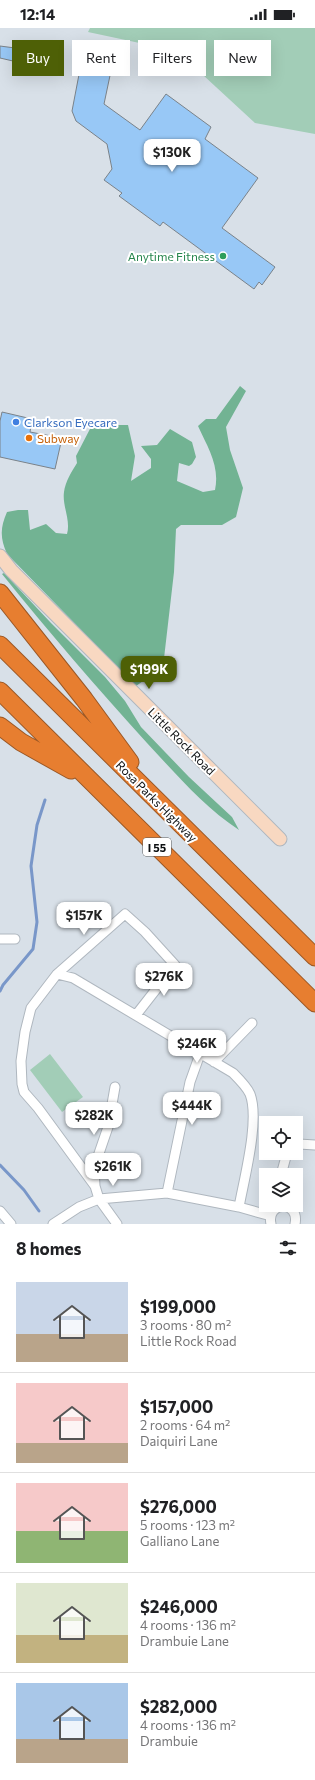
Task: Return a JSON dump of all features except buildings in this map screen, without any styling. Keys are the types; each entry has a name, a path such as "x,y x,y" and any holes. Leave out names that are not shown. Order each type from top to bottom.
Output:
{"highway":[{"path":"0,593 84,699 158,802"},
{"name":"Rosa Parks Highway","path":"0,646 315,957"},
{"name":"I 55","path":"0,691 315,1003"},
{"path":"0,726 21,742 91,781"}],"street":[{"name":"Little Rock Road","path":"0,556 11,570 280,839"},
{"path":"117,1224 99,1199 94,1186 38,1108 24,1092 22,1084 21,1061 25,1032 31,1008 57,974 125,914 145,932 175,965 136,1015"},
{"path":"0,939 15,939"},
{"path":"57,974 73,978 233,1073 250,1092 254,1103 252,1135 239,1207"},
{"path":"214,1062 252,1023"},
{"path":"167,1193 190,1082 200,1054"},
{"path":"94,1186 94,1168 108,1127 115,1087"},
{"path":"53,1224 78,1206 99,1199 167,1193 239,1207 271,1220"},
{"path":"0,1211 11,1224"},
{"path":"294,1212 295,1224"}],"green space":[{"path":"90,28 315,28 315,134 255,123 204,76 206,76 206,40 138,40 138,43 88,32"},
{"path":"240,386 246,391 226,427 230,450 243,488 236,517 222,525 181,525 176,529 174,572 163,667 136,686 7,554 2,538 2,528 7,512 28,510 30,530 46,524 56,533 67,534 68,524 64,502 65,488 77,463 76,456 92,425 128,425 135,456 131,481 151,468 151,459 141,446 157,445 170,429 192,442 196,457 189,466 179,463 177,481 203,492 215,490 216,473 212,457 198,426 206,419 216,419"},
{"path":"4,573 105,677 125,701 141,727 189,777 232,817 239,830 202,801 147,743 55,638 2,574"},
{"path":"50,1054 83,1097 62,1112 30,1070"}],"waterway":[{"path":"0,991 3,985 33,949 37,922 31,866 37,825 45,800"},
{"path":"0,1165 24,1190 39,1211"}],"place":[{"name":"Anytime Fitness","path":"223,256"},
{"name":"Clarkson Eyecare","path":"16,422"},
{"name":"Subway","path":"29,438"}]}
